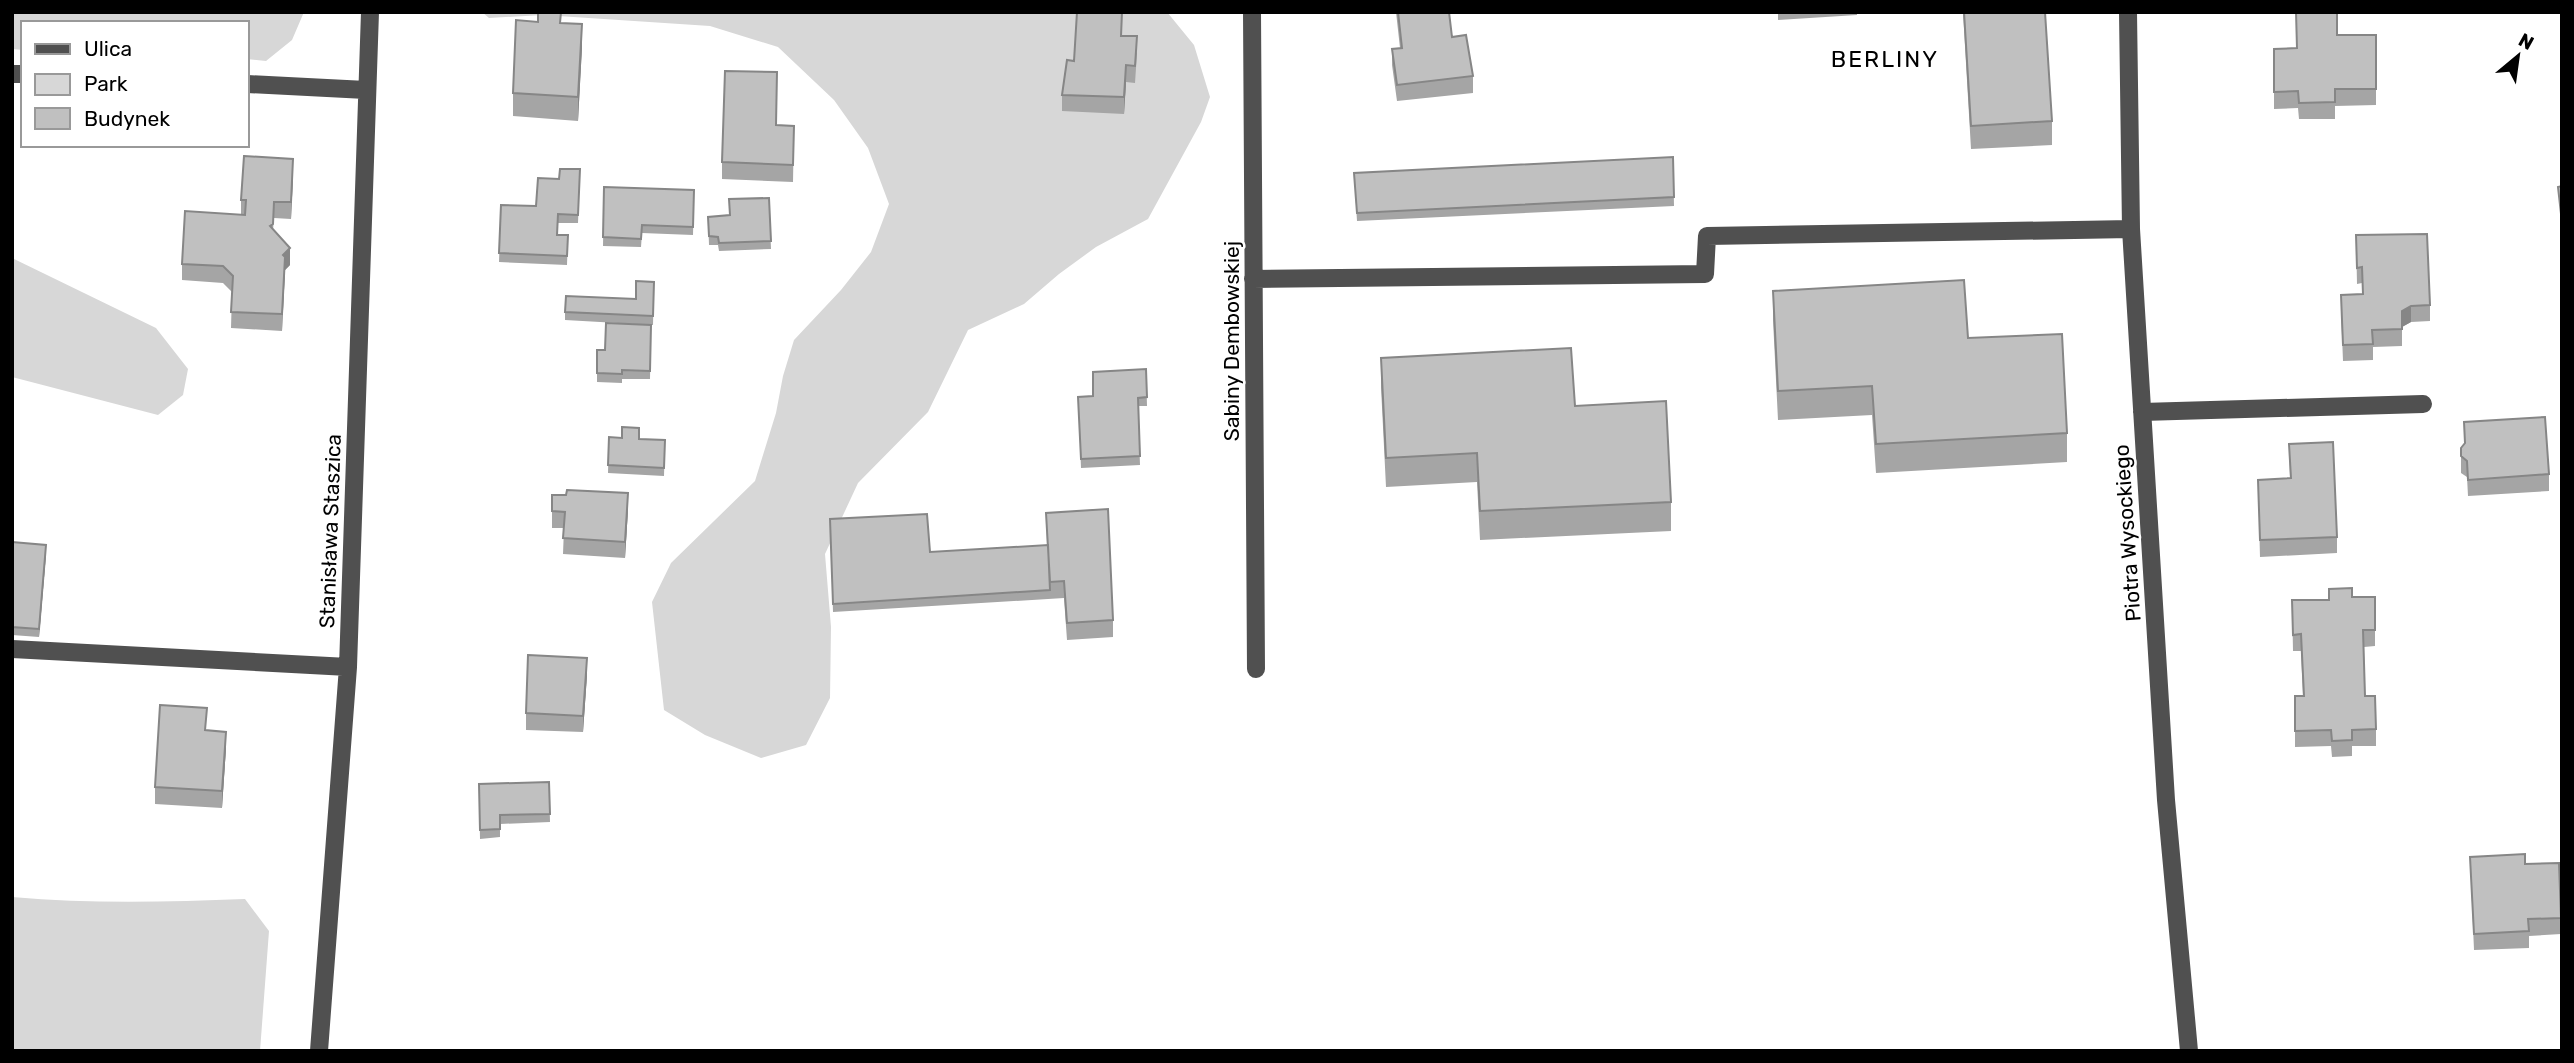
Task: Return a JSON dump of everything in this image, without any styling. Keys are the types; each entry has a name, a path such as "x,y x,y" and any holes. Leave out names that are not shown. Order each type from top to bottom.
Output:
{"street":[{"name":"Stanisława Staszica","path":"319,1051 348,667 370,12"},
{"name":"Sabiny Dembowskiej","path":"1252,12 1256,669"},
{"name":"Piotra Wysockiego","path":"2129,12 2131,229 2166,800 2189,1051"},
{"path":"248,84 366,90"},
{"path":"1253,279 1705,274 1707,236 2131,229"},
{"path":"2142,412 2423,404"},
{"path":"12,649 348,667"}],"green space":[{"path":"12,12 304,12 292,40 266,61 248,59 248,21 21,21 21,50 12,49"},
{"path":"482,12 1167,12 1194,45 1210,97 1201,122 1148,219 1096,247 1024,304 968,330 928,412 858,483 825,554 831,627 830,698 806,745 761,758 705,735 664,710 652,602 671,563 755,481 776,413 794,340 841,290 871,252 889,204 868,148 834,100 778,47 710,26 543,15 489,18"},
{"path":"12,258 156,328 188,369 183,395 158,415 12,377"},
{"path":"12,897 128,902 245,899 269,931 260,1051 12,1051"}],"building":[{"path":"538,12 561,12 560,23 582,24 578,97 513,93 516,20 538,22"},
{"path":"1077,12 1122,12 1121,36 1137,36 1135,66 1126,65 1124,97 1062,95 1067,60 1074,61"},
{"path":"1398,12 1449,12 1452,37 1466,35 1473,76 1397,85 1392,49 1402,48"},
{"path":"1964,12 2045,12 2052,121 1971,126"},
{"path":"2296,12 2337,12 2337,35 2376,35 2376,89 2335,89 2335,102 2299,103 2298,91 2274,92 2274,49 2297,48"},
{"path":"725,71 777,72 776,125 794,126 793,165 722,162"},
{"path":"244,156 293,159 291,202 274,202 273,224 270,226 290,248 283,255 282,314 231,312 233,276 223,266 182,264 185,211 245,215 246,200 241,200"},
{"path":"1673,157 1674,197 1357,213 1354,173"},
{"path":"560,169 580,169 578,215 558,214 557,235 568,235 567,256 499,253 501,205 536,206 538,178 559,179"},
{"path":"2562,186 2562,223 2558,187"},
{"path":"604,187 694,190 693,227 642,225 641,239 603,237"},
{"path":"769,198 771,241 719,243 718,237 709,236 708,217 730,215 729,199"},
{"path":"2427,234 2430,305 2411,306 2402,311 2402,329 2372,330 2373,344 2343,345 2341,295 2363,294 2362,267 2357,268 2356,235"},
{"path":"1964,280 1968,338 2062,334 2067,433 1876,444 1872,386 1778,391 1773,291"},
{"path":"636,281 654,282 653,316 565,312 566,296 636,299"},
{"path":"606,323 651,325 650,371 597,373 597,350 605,350"},
{"path":"1571,348 1575,406 1666,401 1671,502 1480,511 1477,453 1386,458 1381,358"},
{"path":"1146,369 1147,397 1138,398 1140,456 1081,459 1078,397 1093,396 1093,372"},
{"path":"2545,417 2549,474 2468,480 2467,461 2461,456 2461,448 2465,443 2464,422"},
{"path":"622,427 639,428 639,439 665,440 664,468 608,465 609,437 622,438"},
{"path":"2333,442 2337,537 2260,540 2258,480 2291,478 2289,444"},
{"path":"567,490 628,493 625,542 563,538 565,512 552,511 552,495 566,495"},
{"path":"1108,509 1113,620 1067,623 1064,581 1050,582 1046,513"},
{"path":"927,514 930,552 1048,545 1050,590 833,604 830,519"},
{"path":"12,542 46,545 39,629 12,627"},
{"path":"2352,588 2352,597 2375,597 2375,630 2363,630 2365,696 2375,696 2376,729 2352,730 2352,740 2332,741 2331,730 2295,731 2295,696 2304,696 2301,634 2293,635 2292,600 2329,600 2329,589"},
{"path":"528,655 587,658 583,716 526,713"},
{"path":"160,705 207,708 205,730 226,732 222,791 155,787"},
{"path":"549,782 550,814 500,815 500,829 480,830 479,784"},
{"path":"2525,854 2525,864 2559,863 2561,918 2528,919 2529,931 2474,934 2470,857"}],"district":[{"name":"BERLINY","path":"1885,59"}]}
